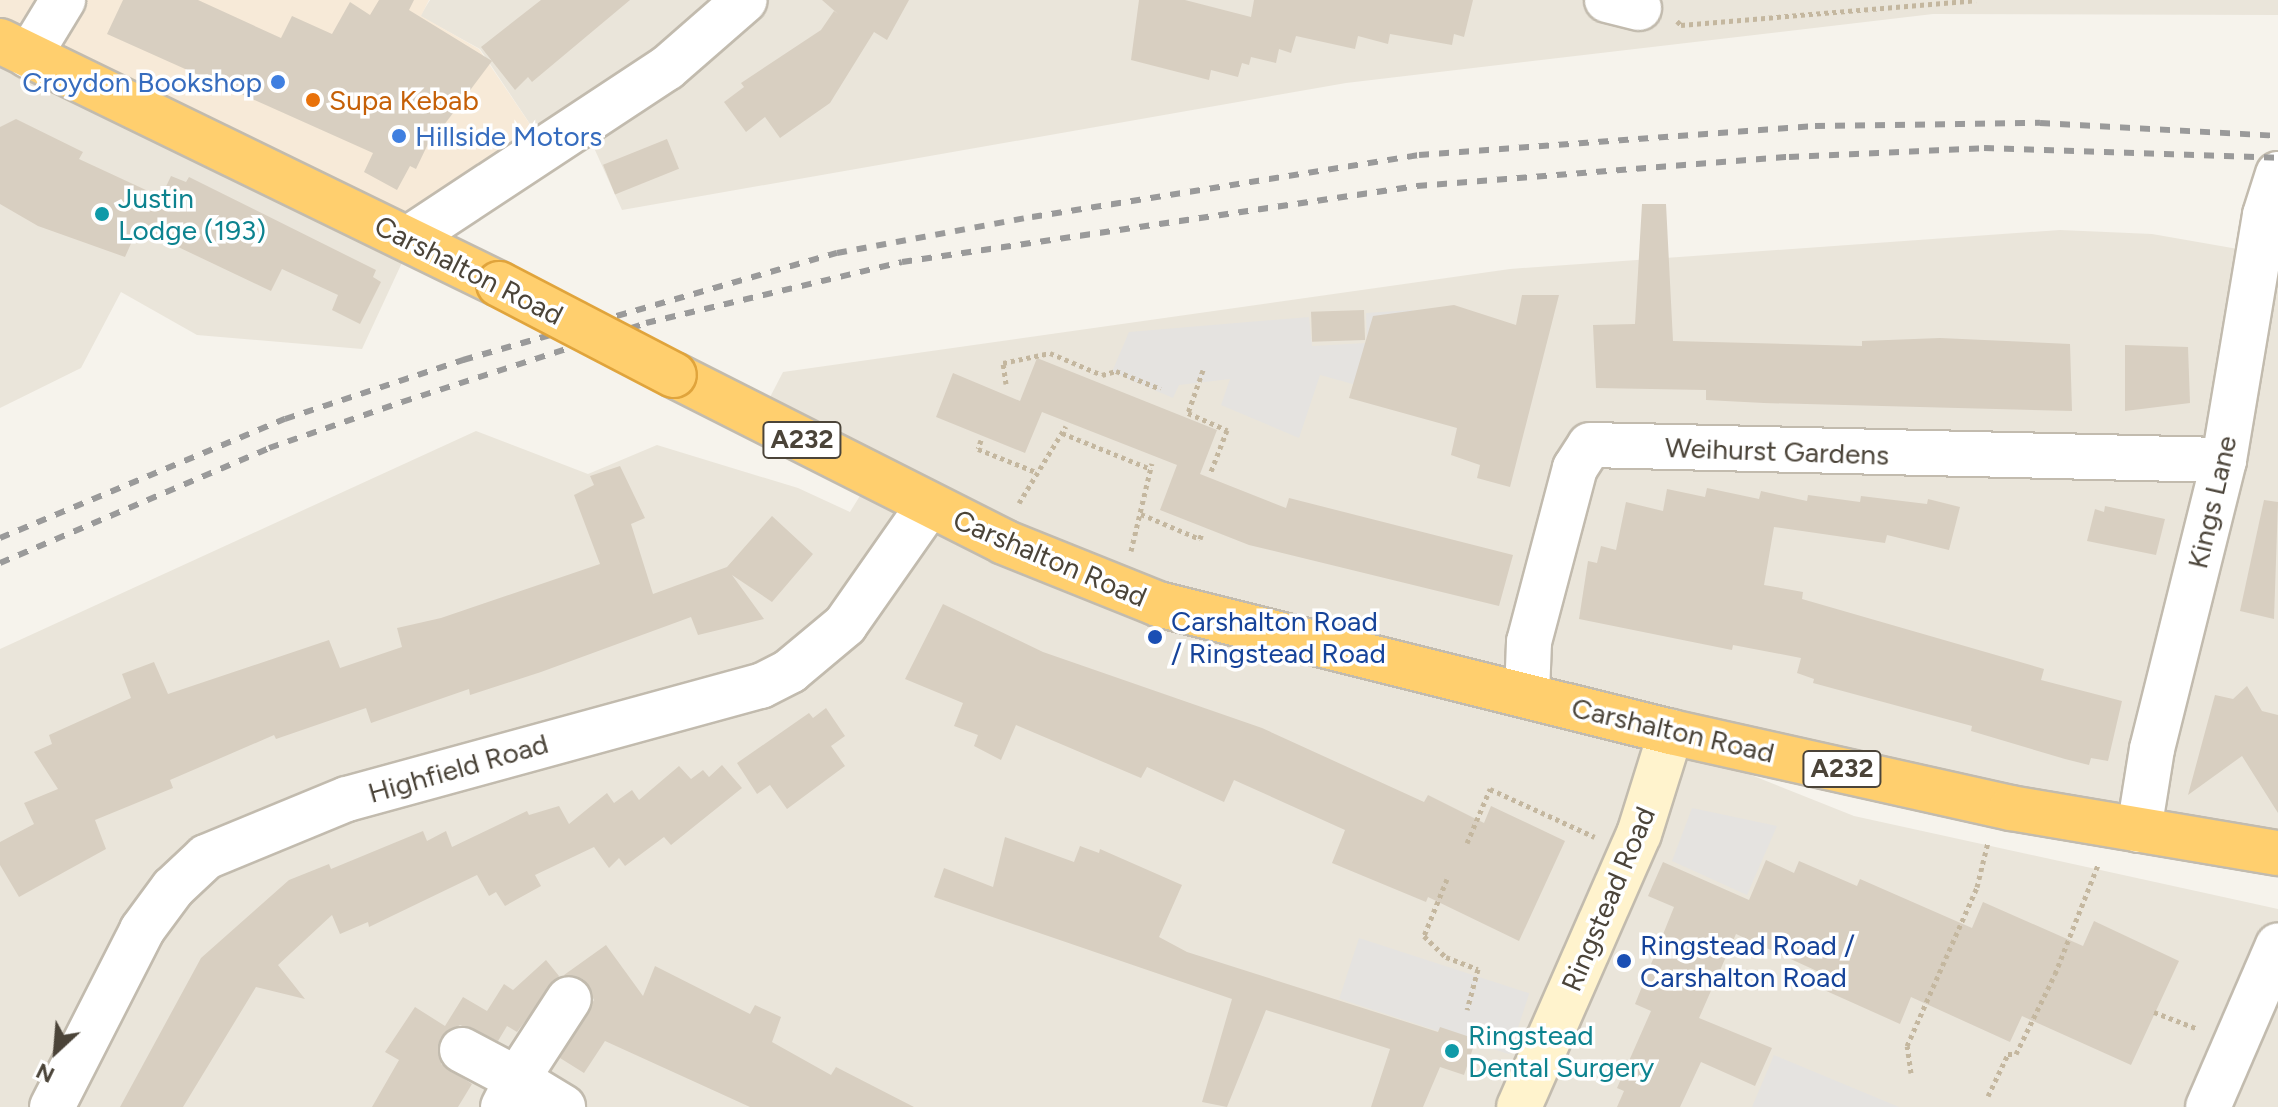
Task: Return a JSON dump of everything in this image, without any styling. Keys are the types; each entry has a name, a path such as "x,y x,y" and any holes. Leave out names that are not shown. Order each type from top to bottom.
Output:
{"highway":[{"name":"Carshalton Road","path":"14,49 409,238 1004,542 1117,590 1253,632 1527,694 1671,732 2011,808 2278,853"}],"street":[{"path":"14,49 63,0"},
{"path":"409,238 667,68 745,0"},
{"name":"Kings Lane","path":"2139,830 2152,749 2224,460 2265,215 2278,174"},
{"name":"Weihurst Gardens","path":"1527,694 1529,642 1575,468 1590,445 2224,460"},
{"name":"Highfield Road","path":"52,1107 142,930 173,888 206,857 347,799 761,686 790,671 845,625 929,505"},
{"name":"Ringstead Road","path":"1519,1107 1631,853 1671,732"},
{"path":"2208,1107 2278,945"},
{"path":"510,1093 569,999"},
{"path":"462,1050 510,1093 563,1107"}],"path":[{"path":"1640,8 1681,25 1976,0"},
{"path":"1006,384 1003,363 1050,353 1102,375 1116,371 1161,389"},
{"path":"1203,370 1188,413 1227,430 1210,474"},
{"path":"1004,542 1036,472 1066,426"},
{"path":"1062,433 1152,466 1141,514 1117,590"},
{"path":"981,440 978,449 1036,472"},
{"path":"1141,514 1200,539 1202,532"},
{"path":"1467,843 1490,789 1631,853"},
{"path":"1911,1073 1907,1046 1977,887 1989,835 1998,836"},
{"path":"1988,1096 2008,1054 2016,1054 2055,974 2102,853"},
{"path":"1447,879 1424,936 1446,957 1478,969 1467,1010"}],"shaded area":[{"path":"0,0 429,0 421,16 479,49 542,142 407,228 0,31"},
{"path":"430,0 2278,0 2278,15 1933,14 1346,83 622,210 581,119 542,142 480,49 420,16"},
{"path":"0,57 406,254 362,349 197,335 121,292 81,368 0,408"},
{"path":"2060,230 2152,234 2278,256 2278,837 2025,795 1088,569 767,403 783,372 1510,269"},
{"path":"1412,310 1389,394 1320,375 1299,438 1221,405 1230,379 1179,385 1173,398 1112,372 1129,332 1309,317 1312,346 1367,343 1366,313"},
{"path":"476,431 588,474 657,445 798,488 850,512 866,486 1000,550 1661,739 1854,816 2278,909 2278,1107 0,1107 0,649"},
{"path":"1692,808 1777,826 1747,895 1672,861"},
{"path":"1359,938 1529,993 1509,1054 1339,999"},
{"path":"1774,1055 1899,1107 1752,1107"}],"building":[{"path":"123,0 198,0 281,38 292,16 332,34 350,2 370,15 379,0 414,0 409,10 492,61 444,125 438,123 416,169 410,166 397,190 364,172 373,153 107,34"},
{"path":"541,0 630,0 532,82 528,77 515,90 481,47"},
{"path":"822,0 909,0 887,40 874,32 830,103 780,138 765,117 746,132 724,102 744,87 741,83 821,30 834,11 838,14"},
{"path":"1139,0 1185,0 1251,17 1254,0 1473,0 1464,37 1454,34 1452,45 1390,34 1388,44 1358,36 1355,49 1296,36 1291,53 1279,49 1276,63 1251,57 1249,65 1242,63 1238,77 1211,70 1209,80 1131,60"},
{"path":"16,119 83,152 79,159 161,197 171,176 186,182 189,177 376,270 373,277 381,282 360,324 332,310 338,295 282,269 271,291 138,228 125,257 38,226 0,204 0,127"},
{"path":"667,139 679,169 615,195 603,165"},
{"path":"1642,204 1666,204 1673,341 1862,346 1862,341 1940,338 2070,344 2072,411 1764,403 1706,400 1706,390 1596,388 1593,325 1635,324"},
{"path":"1522,295 1559,295 1510,487 1477,478 1480,465 1451,455 1457,428 1349,398 1373,316 1454,305 1516,325"},
{"path":"1364,310 1365,340 1312,342 1311,312"},
{"path":"2125,345 2188,347 2190,403 2125,411"},
{"path":"1037,358 1217,430 1200,474 1286,508 1289,498 1513,555 1499,606 1249,545 1160,510 1177,465 1042,412 1025,453 936,417 953,373 1020,401"},
{"path":"620,466 645,518 631,524 653,594 727,567 772,516 813,554 772,602 732,575 764,619 698,635 691,617 470,695 469,689 371,723 366,708 276,739 274,735 170,780 173,788 95,820 106,849 19,897 0,865 0,842 34,824 24,803 58,789 34,752 52,744 49,735 131,698 122,674 154,662 168,694 329,640 340,668 402,647 397,628 441,618 600,564 574,495 594,485 590,476"},
{"path":"1707,488 1759,499 1761,491 1807,501 1808,495 1860,502 1861,496 1927,504 1928,499 1960,507 1949,550 1887,535 1885,543 1774,527 1764,585 1803,592 1802,599 2044,669 2041,680 2122,701 2108,761 2091,758 2089,765 2065,759 1971,731 1972,726 1813,683 1814,679 1797,673 1801,658 1733,645 1732,650 1579,619 1588,561 1597,563 1601,546 1616,550 1626,502 1663,511 1667,489 1705,497"},
{"path":"2264,500 2278,502 2274,619 2240,611"},
{"path":"2105,506 2165,519 2156,555 2087,541 2095,509 2104,512"},
{"path":"943,604 1043,652 1262,728 1424,802 1428,795 1484,823 1491,806 1565,841 1519,941 1428,897 1426,902 1332,863 1345,830 1234,780 1224,802 1147,767 1141,778 1016,725 1001,760 974,746 978,735 954,726 963,703 905,679"},
{"path":"2247,686 2262,711 2278,715 2278,813 2242,756 2188,795 2215,695 2233,699"},
{"path":"826,708 845,736 831,746 845,766 787,809 770,785 757,794 737,763 809,713 813,718"},
{"path":"722,765 742,788 671,845 664,837 625,866 619,858 609,868 594,847 535,875 541,886 505,906 496,892 489,896 477,875 369,927 368,922 340,934 332,915 278,965 305,999 256,987 183,1107 120,1107 201,958 289,880 329,864 331,869 423,831 427,841 446,831 452,847 527,811 529,815 559,806 569,824 607,793 614,803 632,790 639,800 679,766 691,779 703,770 709,777"},
{"path":"1005,837 1074,862 1080,846 1099,853 1100,849 1182,885 1159,937 1187,952 1438,1032 1440,1027 1476,1039 1464,1075 1440,1067 1423,1107 1371,1107 1390,1049 1266,1010 1227,1107 1202,1102 1232,999 934,897 944,868 993,887"},
{"path":"1766,860 1794,873 1799,861 1857,886 1860,879 1972,928 1983,902 2083,946 2094,921 2179,961 2131,1065 2022,1016 2010,1042 1911,997 1900,1024 1813,985 1819,972 1736,934 1699,1018 1772,1048 1755,1086 1701,1062 1680,1107 1617,1107 1624,1091 1617,1088 1651,1011 1635,1004 1674,907 1648,896 1663,862 1749,900"},
{"path":"606,945 643,996 655,966 750,1014 755,1005 781,1017 772,1042 831,1075 836,1067 914,1107 750,1107 605,1041 584,1073 560,1058 594,1000 583,979 564,975"},
{"path":"546,960 559,976 517,1032 507,1026 498,1041 460,1025 440,1038 441,1064 472,1084 458,1107 372,1107 399,1060 385,1052 415,1007 445,1026 463,997 487,1011 504,984 513,990"}],"railway":[{"path":"0,538 285,419 463,360 837,253 1032,217 1419,155 1815,126 2040,123 2278,136"},
{"path":"0,563 269,448 402,402 646,323 902,262 1417,186 1789,157 1984,148 2278,158"}],"place":[{"name":"Croydon Bookshop","path":"278,82"},
{"name":"Supa Kebab","path":"313,100"},
{"name":"Hillside Motors","path":"399,136"},
{"name":"Justin Lodge (193)","path":"102,214"},
{"name":"Carshalton Road / Ringstead Road","path":"1155,637"},
{"name":"Ringstead Road / Carshalton Road","path":"1624,961"},
{"name":"Ringstead Dental Surgery","path":"1452,1051"}]}
